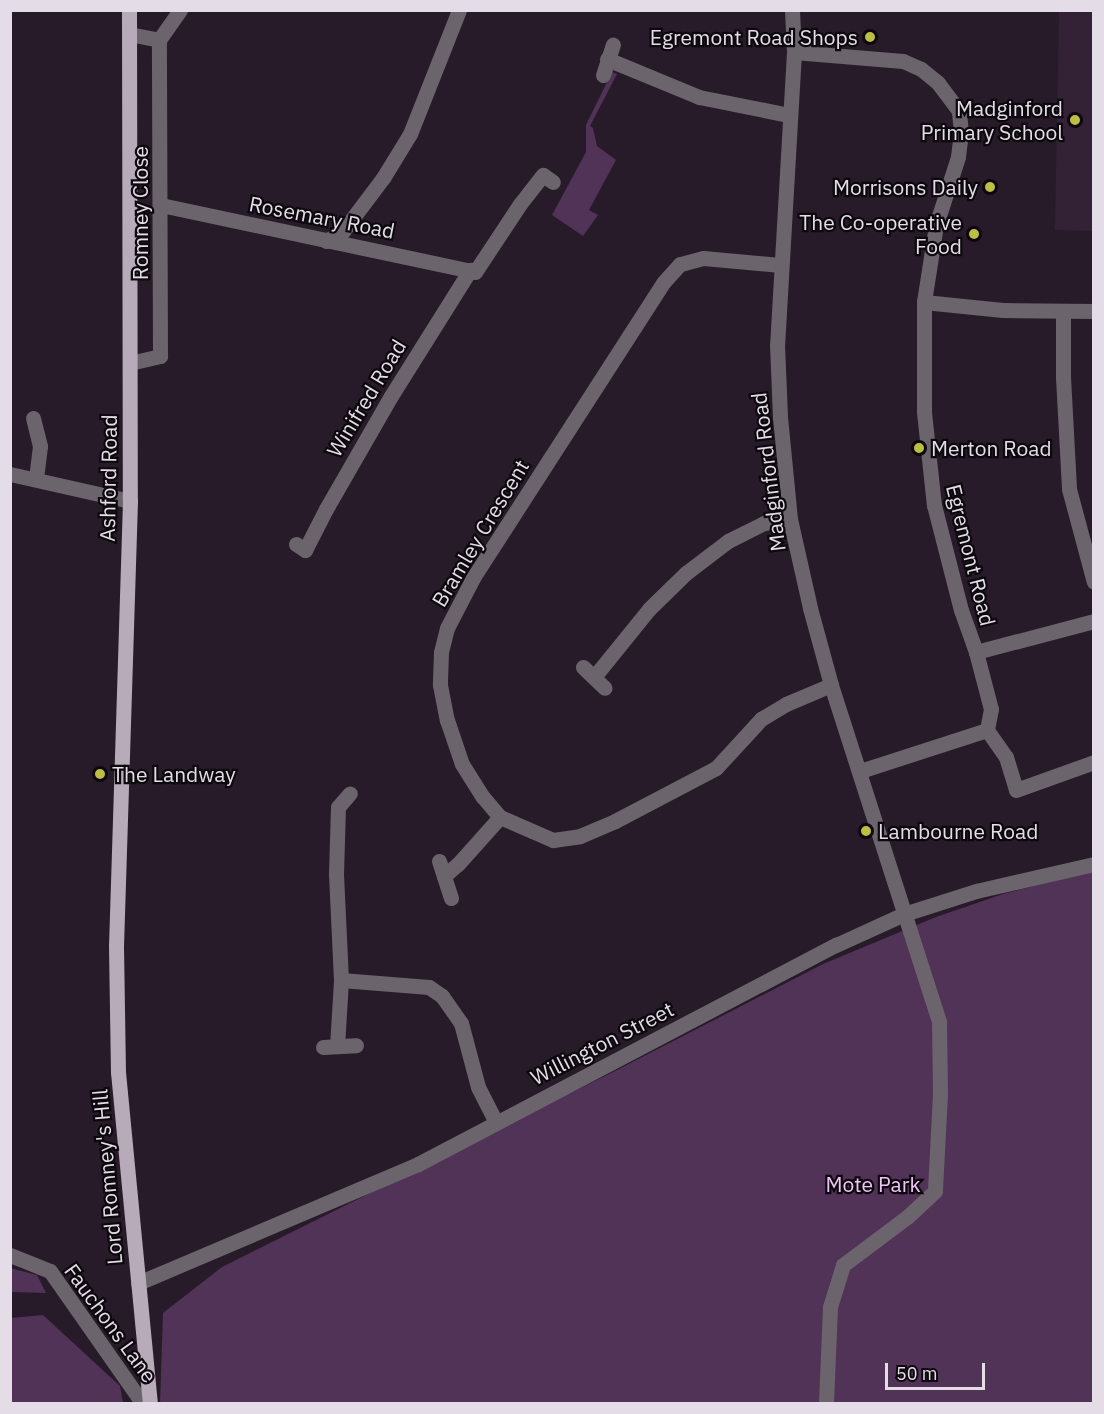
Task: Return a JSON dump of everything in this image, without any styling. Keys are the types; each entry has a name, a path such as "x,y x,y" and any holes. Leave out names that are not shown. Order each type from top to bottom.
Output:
{"main road":[{"name":"Ashford Road","path":"116,946 130,501 129,10"},
{"name":"Lord Romney's Hill","path":"116,946 118,1072 150,1404"}],"street":[{"path":"129,34 159,40 180,10"},
{"path":"326,241 343,231 383,178 410,134 459,10"},
{"name":"Madginford Road","path":"792,10 794,52 780,265 777,355 780,417 790,519 810,608 831,685 939,1022 940,1094 935,1191 907,1217 843,1265 830,1307 826,1404"},
{"name":"Romney Close","path":"130,363 160,356 159,40"},
{"path":"603,75 610,52 699,97 789,115"},
{"name":"Egremont Road","path":"794,52 903,61 921,69 938,83 959,111 961,132 958,157 936,225 924,302 922,369 928,462 934,504 958,599 976,652 991,709 987,730"},
{"name":"Winifred Road","path":"300,547 385,406 472,271 543,175 553,182"},
{"name":"Rosemary Road","path":"161,205 472,271"},
{"name":"Bramley Crescent","path":"780,265 703,258 680,264 663,283 473,578 447,628 441,652 440,685 447,720 462,764 483,797 500,817 553,840 580,836 716,768 761,719 786,704 831,685"},
{"path":"924,302 1003,310 1094,311"},
{"path":"1063,311 1063,377 1069,489 1094,582"},
{"path":"33,418 40,446 36,478"},
{"path":"10,474 36,478 130,501"},
{"path":"594,677 649,609 687,573 728,541 764,523 790,519"},
{"path":"976,652 1094,621"},
{"path":"860,771 987,730 1006,758 1016,790 1094,762"},
{"path":"350,793 338,807 336,874 341,980 330,1046 356,1045"},
{"path":"452,898 441,868 458,864 500,817"},
{"name":"Willington Street","path":"138,1283 394,1175 836,945 904,914 976,891 1094,864"},
{"path":"341,980 429,987 442,996 461,1023 478,1087 495,1122"},
{"name":"Fauchons Lane","path":"10,1255 50,1271 143,1404"}],"shaded area":[{"name":"Madginford Primary School","path":"1059,11 1093,11 1093,231 1055,230"}],"green space":[{"path":"612,72 617,74 590,126 593,128 597,146 616,160 589,210 598,215 583,236 552,215 586,152 586,125"},
{"name":"Mote Park","path":"1093,871 1093,1403 160,1404 163,1313 222,1267 615,1071 823,964 936,917 1003,894"},
{"path":"10,1268 37,1275 46,1293 11,1292"},
{"path":"43,1315 120,1386 123,1403 11,1403 11,1318"}],"place":[{"name":"Egremont Road Shops","path":"870,37"},
{"name":"Madginford Primary School","path":"1075,120"},
{"name":"Morrisons Daily","path":"990,187"},
{"name":"The Co-operative Food","path":"974,234"},
{"name":"Merton Road","path":"919,448"},
{"name":"The Landway","path":"100,774"},
{"name":"Lambourne Road","path":"866,831"}]}
